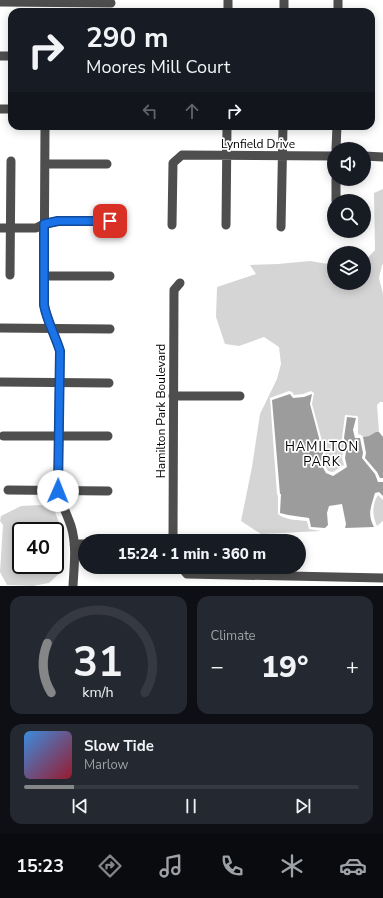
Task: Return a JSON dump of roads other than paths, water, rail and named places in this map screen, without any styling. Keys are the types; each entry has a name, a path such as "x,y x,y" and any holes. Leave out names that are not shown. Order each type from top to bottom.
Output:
{"street":[{"path":"0,2 46,5 110,3"},
{"path":"46,130 44,305 46,317 52,328 60,351 58,491 61,504 71,526 74,544 73,586"},
{"path":"226,225 227,130"},
{"path":"281,227 282,130"},
{"path":"336,142 337,130"},
{"name":"Lynfield Drive","path":"172,225 173,163 182,155 327,156"},
{"path":"371,156 383,156"},
{"path":"10,275 11,161"},
{"path":"45,164 107,164"},
{"path":"0,228 36,228 44,224 58,221 110,221"},
{"path":"44,276 110,276"},
{"name":"Hamilton Park Boulevard","path":"173,534 174,290 180,283"},
{"path":"0,328 110,329"},
{"path":"0,382 109,383"},
{"path":"173,396 240,396"},
{"path":"3,436 108,436"},
{"path":"8,490 108,491"},
{"path":"187,574 383,578"}],"district":[{"name":"HAMILTON PARK","path":"322,454"}]}
